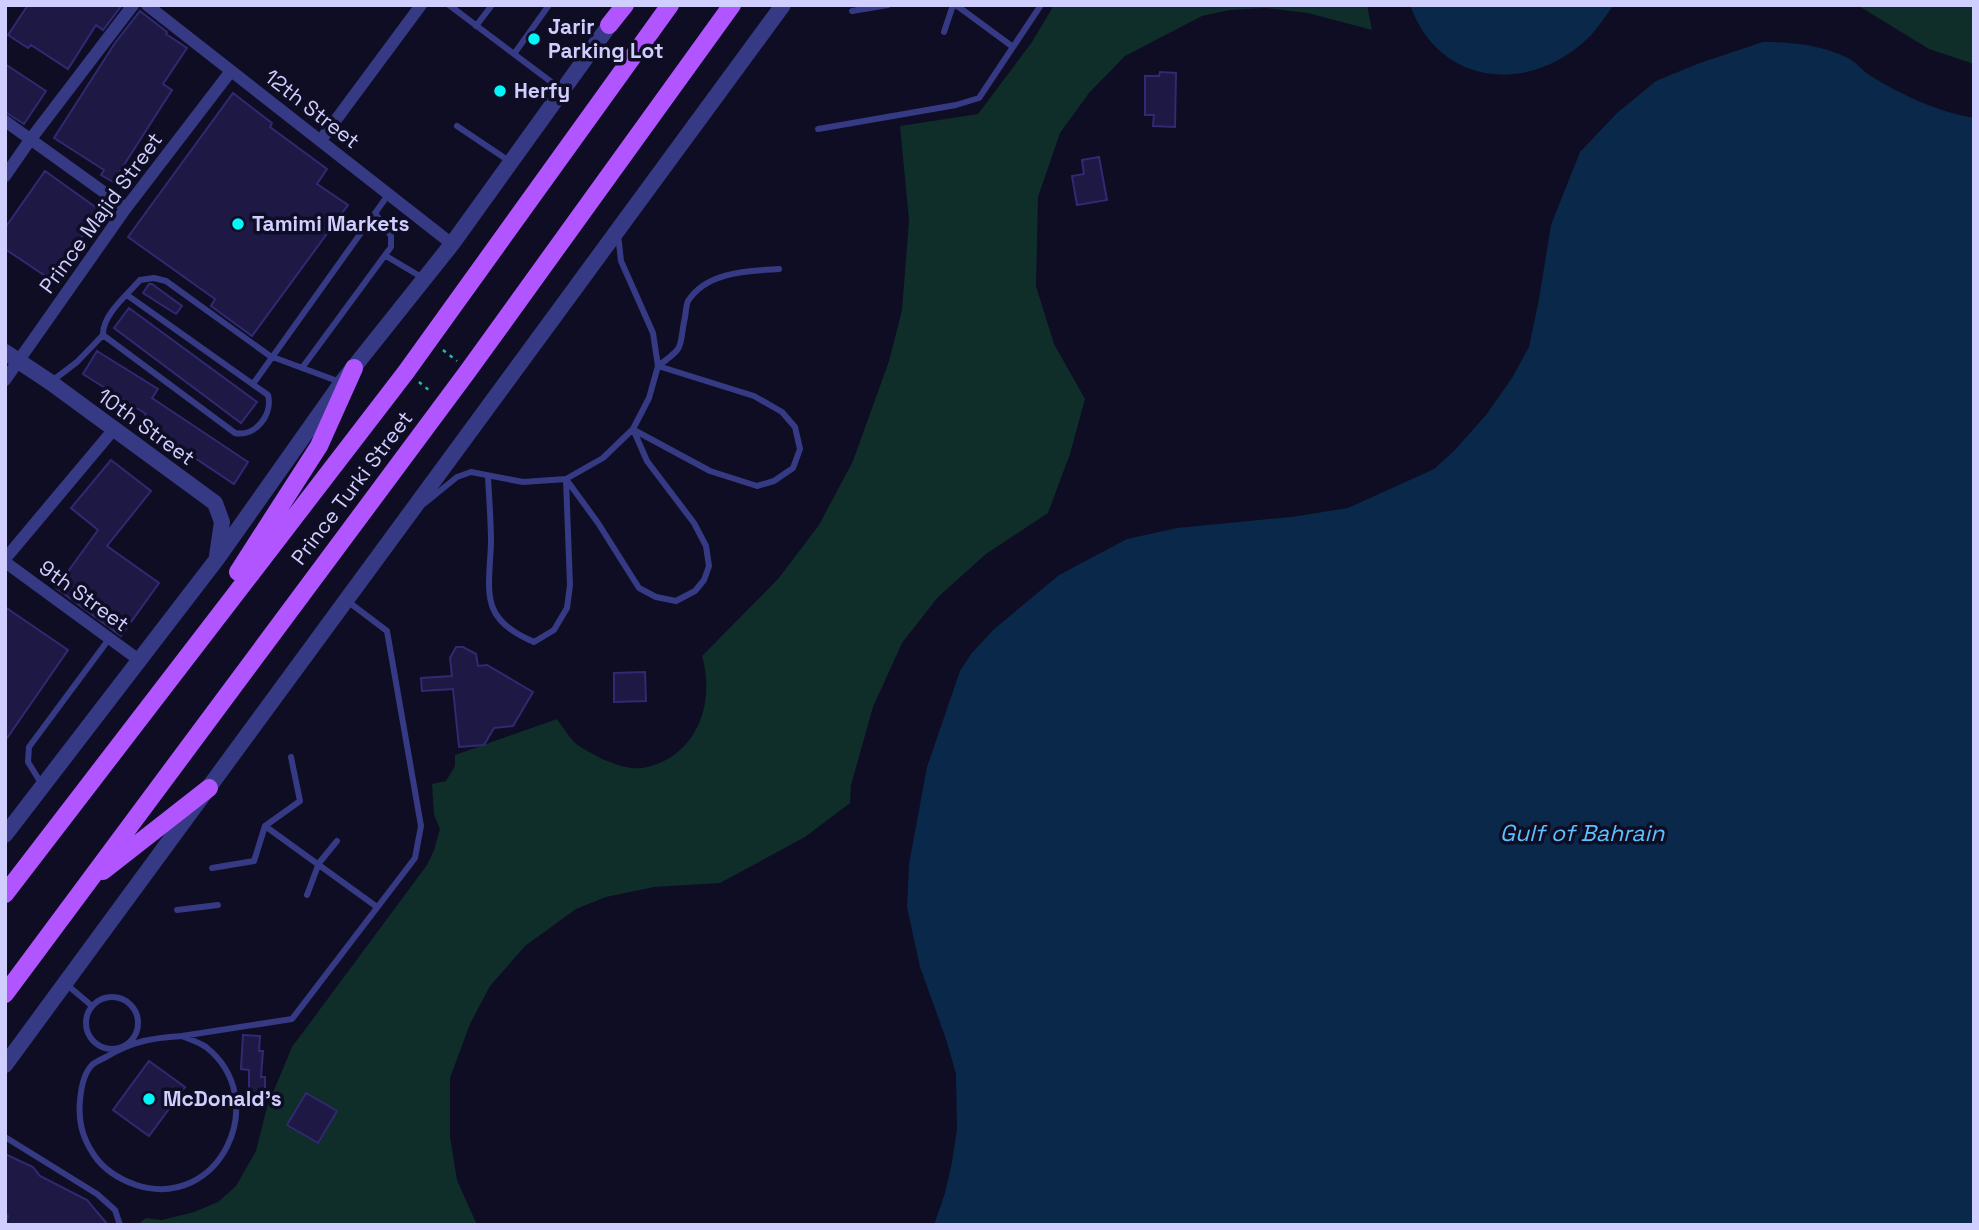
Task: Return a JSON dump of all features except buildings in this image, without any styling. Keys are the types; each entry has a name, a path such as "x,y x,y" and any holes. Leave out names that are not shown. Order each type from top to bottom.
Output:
{"main road":[{"name":"Prince Turki Street","path":"5,894 406,372 670,5"},
{"name":"Prince Turki Street","path":"5,994 444,403 732,5"},
{"path":"175,670 319,446 354,368"},
{"path":"84,886 209,788"}],"street":[{"path":"5,176 133,5"},
{"name":"12th Street","path":"147,5 452,244"},
{"path":"321,140 421,5"},
{"path":"5,1065 783,5"},
{"path":"5,835 217,559 342,383 452,244 619,11"},
{"name":"Prince Majid Street","path":"5,380 12,357 231,71"},
{"path":"5,121 126,208"},
{"name":"10th Street","path":"12,357 215,503 222,522 217,559"},
{"path":"5,561 114,429"},
{"name":"9th Street","path":"5,561 139,660"}],"lane":[{"path":"449,5 562,91"},
{"path":"476,26 492,5"},
{"path":"514,54 549,5"},
{"path":"852,11 888,5"},
{"path":"944,32 955,5 1013,47"},
{"path":"818,129 956,105 979,98 1041,5"},
{"path":"457,126 511,162"},
{"path":"253,384 270,356 389,194"},
{"path":"302,368 391,247 391,236 375,213"},
{"path":"407,518 457,477 471,472 523,482 566,479 603,458 633,429 649,398 657,366 653,333 621,261 618,229"},
{"path":"386,256 424,279"},
{"path":"657,366 675,354 682,345 688,301 707,284 732,272 779,269"},
{"path":"50,382 77,362 103,335 106,320 140,280 154,278 166,281 270,356 342,383"},
{"path":"103,335 235,433 245,435 254,431 268,413 268,395 127,295"},
{"path":"633,429 710,471 757,486 774,481 793,468 800,449 795,427 782,412 754,396 657,366"},
{"path":"566,479 598,523 639,588 656,597 676,601 695,591 704,580 709,566 706,546 694,523 647,461 633,429"},
{"path":"488,476 491,540 488,595 498,619 514,634 534,642 554,630 567,608 570,585 566,479"},
{"path":"182,1036 204,1045 222,1063 234,1086 237,1111 233,1137 219,1160 199,1178 174,1187 147,1188 121,1180 100,1164 85,1141 78,1115 81,1088 92,1065 126,1044 136,1037 139,1029 136,1012 131,1005 116,998 99,1001 92,1006 86,1022 90,1039 105,1050 126,1044 292,1019 415,858 421,826 387,631 346,600"},
{"path":"42,785 28,762 29,747 109,638"},
{"path":"212,868 254,862 265,826 300,801 291,757"},
{"path":"265,826 377,907"},
{"path":"307,895 319,863 337,841"},
{"path":"177,910 218,905"},
{"path":"64,983 92,1006"},
{"path":"5,1137 97,1194 115,1210 120,1225"}],"path":[{"path":"430,338 468,370"},
{"path":"406,372 444,403"}],"green space":[{"path":"1054,5 1367,5 1372,30 1308,13 1265,8 1230,10 1202,16 1125,56 1089,93 1060,133 1038,197 1036,286 1054,344 1085,399 1070,454 1048,513 986,554 938,597 902,643 873,707 851,785 850,803 805,837 720,883 654,887 606,897 576,909 525,946 490,986 470,1024 450,1078 450,1137 457,1180 477,1225 137,1225 146,1218 162,1220 194,1212 218,1202 236,1186 256,1151 267,1107 292,1047 427,865 440,829 434,815 432,784 446,781 455,766 455,755 557,719 579,746 600,758 632,768 661,763 688,741 698,727 706,692 702,656 778,579 819,525 853,461 889,361 902,310 909,220 900,126 978,114 1032,42"},
{"path":"1857,5 1974,5 1974,64 1929,49"}],"water":[{"path":"1410,5 1614,5 1591,35 1564,57 1539,69 1513,74 1487,73 1463,66 1442,52 1424,32"},
{"name":"Gulf of Bahrain","path":"1763,42 1806,45 1827,50 1851,60 1869,75 1906,96 1932,107 1974,118 1974,1225 934,1225 945,1193 957,1129 956,1074 920,967 907,907 909,864 927,767 960,671 971,654 993,630 1059,575 1127,539 1177,528 1291,517 1348,508 1434,469 1486,415 1512,378 1529,347 1551,225 1580,152 1617,113 1656,81"}],"place":[{"name":"Jarir Parking Lot","path":"534,39"},
{"name":"Herfy","path":"500,91"},
{"name":"Tamimi Markets","path":"238,224"},
{"name":"McDonald's","path":"149,1099"}]}
